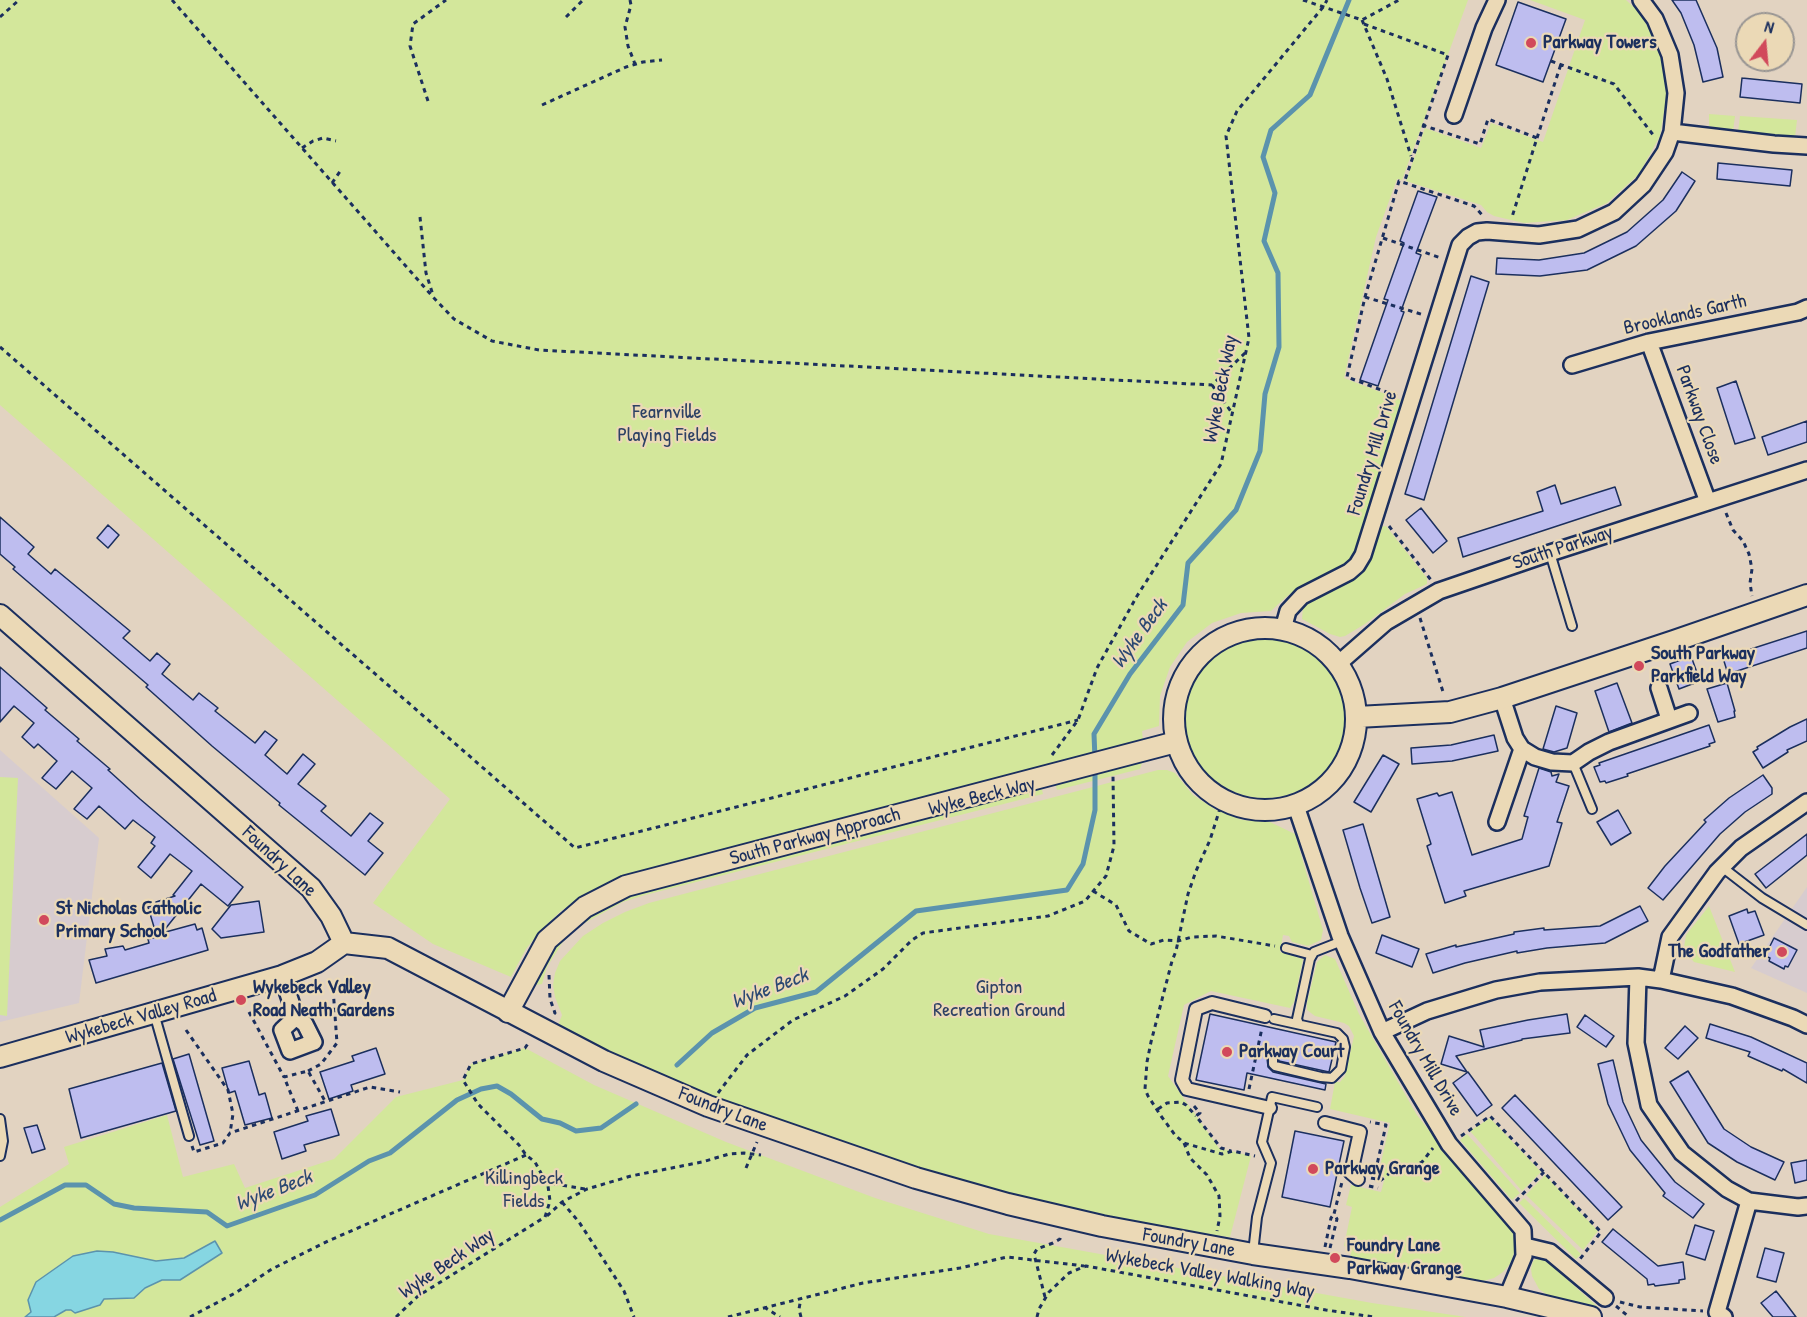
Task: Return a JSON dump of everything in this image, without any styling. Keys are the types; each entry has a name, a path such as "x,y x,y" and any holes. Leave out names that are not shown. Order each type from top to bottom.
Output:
{"street":[{"path":"1454,116 1484,28 1497,0"},
{"path":"1455,258 1460,245 1467,237 1477,232 1539,235 1578,229 1614,212 1643,185 1665,152 1672,132 1676,93 1670,55 1655,19 1641,0"},
{"path":"1672,132 1807,146"},
{"name":"Foundry Mill Drive","path":"1283,629 1288,611 1302,596 1348,572 1364,555 1455,258"},
{"name":"Brooklands Garth","path":"1572,364 1649,342 1798,312 1807,308"},
{"name":"Parkway Close","path":"1649,342 1708,502"},
{"name":"South Parkway","path":"1338,664 1386,622 1439,591 1807,470"},
{"path":"1357,717 1450,712 1502,698 1807,595"},
{"name":"Foundry Lane","path":"0,615 311,888 331,916 344,943 388,948 604,1061 708,1106 764,1126 916,1178 1008,1204 1065,1218 1213,1247 1350,1268 1507,1297 1591,1317"},
{"path":"1283,629 1300,634 1319,645 1338,664 1352,690 1357,717 1353,745 1341,771 1317,795 1296,806 1266,811 1236,806 1209,792 1188,769 1176,742 1174,713 1180,686 1194,661 1215,643 1241,631 1283,629"},
{"path":"1659,688 1670,719"},
{"path":"1502,698 1515,738 1522,749 1535,757 1552,762 1573,763 1610,742 1689,713"},
{"name":"South Parkway Approach","path":"508,1012 547,940 585,907 626,886 1176,742"},
{"path":"1497,822 1522,749"},
{"path":"1661,980 1670,937 1722,867 1741,848 1807,802"},
{"name":"Foundry Mill Drive","path":"1296,806 1342,941 1382,1032 1448,1141 1523,1230 1525,1246"},
{"name":"Wykebeck Valley Road","path":"0,1057 282,976 317,962 344,943"},
{"path":"282,976 296,1017"},
{"path":"1638,977 1636,1043 1649,1105 1682,1153 1727,1189 1749,1201 1807,1206"},
{"path":"1382,1032 1427,1011 1496,990 1540,982 1638,977 1661,980 1742,999 1807,1025"},
{"path":"1269,1017 1212,1003 1196,1009 1182,1080 1187,1089 1270,1108"},
{"path":"1325,1123 1360,1132 1351,1173 1358,1179"},
{"path":"1720,1315 1749,1201"},
{"path":"1507,1297 1522,1266 1525,1246 1550,1252 1605,1298"}],"lane":[{"path":"1550,553 1572,626"},
{"path":"1573,763 1592,809"},
{"path":"1722,867 1762,898 1807,925"},
{"path":"1299,1024 1297,1019 1312,955 1314,952 1342,941"},
{"path":"1286,948 1312,955"},
{"path":"154,1013 189,1136"},
{"path":"1269,1017 1337,1033 1343,1039 1346,1047 1341,1069 1338,1074 1328,1078 1275,1066 1273,1059"},
{"path":"1253,1254 1257,1217 1271,1162 1262,1142 1272,1097 1317,1107"},
{"path":"0,1119 3,1141 0,1156"}],"path":[{"path":"0,17 19,0"},
{"path":"172,0 433,297 454,319 492,341 539,350 1212,385 1246,351"},
{"path":"428,101 410,46 413,24 446,0"},
{"path":"566,17 584,0"},
{"path":"630,0 632,5 625,27 628,46 635,64"},
{"path":"1303,0 1362,20 1387,79 1412,158"},
{"name":"Wyke Beck Way","path":"1048,776 1046,763 1078,720 1097,668 1137,596 1221,464 1249,338 1227,136 1237,111 1327,0"},
{"path":"1362,20 1399,0"},
{"path":"1364,24 1448,56 1422,124 1404,183"},
{"path":"542,105 635,64 662,60"},
{"path":"1551,61 1614,84 1641,116 1665,152"},
{"path":"1410,401 1347,377 1365,297 1399,181 1474,206 1502,232 1537,138 1561,64"},
{"path":"1422,124 1480,144 1488,119 1537,138"},
{"path":"302,148 323,138 336,141"},
{"path":"332,183 341,170"},
{"path":"420,217 426,273 433,297"},
{"path":"1383,238 1455,258"},
{"path":"1365,297 1436,319"},
{"path":"0,347 575,848 1078,720"},
{"path":"1212,385 1233,414"},
{"path":"1724,496 1727,518 1749,554 1752,569 1750,583 1755,613"},
{"path":"1378,511 1439,591"},
{"path":"1416,605 1450,712"},
{"path":"708,1106 747,1055 793,1020 845,996 883,969 912,940 923,933 1048,916 1085,901 1106,876 1114,846 1108,761"},
{"path":"1172,961 1188,894 1210,840 1223,799"},
{"path":"1093,891 1116,905 1130,931 1151,944 1164,940 1178,941 1192,937 1216,936 1260,945"},
{"path":"545,1217 550,1202 548,1186 535,1162 478,1104 463,1080 471,1064 525,1048 536,1026 555,1013 548,982 550,969"},
{"path":"543,988 548,982"},
{"path":"284,1077 308,1071 321,1064 337,1043 333,988"},
{"path":"249,1012 284,1077 298,1110"},
{"path":"1246,1102 1269,1017"},
{"path":"186,1030 228,1090 233,1114 230,1133 223,1143 194,1152 189,1136"},
{"path":"308,1071 325,1101"},
{"path":"230,1133 370,1087 400,1092"},
{"path":"1187,1089 1187,1096 1200,1113 1196,1116"},
{"path":"1157,1110 1167,1103 1181,1102 1196,1116 1221,1148 1233,1151"},
{"path":"1358,1179 1366,1177 1381,1180 1395,1169 1413,1167 1422,1162 1433,1148 1490,1116 1601,1232 1572,1270"},
{"path":"1365,1120 1386,1125"},
{"path":"746,1168 764,1126"},
{"path":"1184,1143 1190,1158 1207,1175 1219,1196 1220,1216 1213,1247"},
{"path":"544,1178 555,1184 587,1189 631,1176 702,1162 729,1154 760,1155"},
{"path":"190,1317 237,1292 272,1269 328,1241 526,1155"},
{"path":"1507,1210 1544,1172"},
{"path":"1358,1179 1378,1188"},
{"name":"Wyke Beck Way","path":"396,1317 418,1296 545,1217 562,1202 587,1189"},
{"path":"562,1202 579,1222 624,1291 634,1317"},
{"path":"1327,1239 1334,1214"},
{"path":"1045,1299 1043,1283 1034,1261 1034,1254 1037,1249 1060,1239 1065,1218"},
{"path":"1323,1229 1329,1230"},
{"path":"728,1317 863,1283 960,1268 1007,1257 1086,1266"},
{"name":"Wykebeck Valley Walking Way","path":"1037,1317 1049,1292 1069,1273 1086,1266 1374,1317"},
{"path":"801,1298 799,1310 801,1317"},
{"path":"1605,1298 1640,1307 1720,1315"},
{"path":"765,1307 780,1317"}],"shaded area":[{"name":"St Nicholas Catholic Primary School","path":"0,750 99,838 79,1003 0,1022"},
{"path":"1807,887 1807,993 1751,968"}],"green space":[{"name":"Fearnville Playing Fields","path":"0,0 1468,0 1402,180 1397,179 1376,237 1344,378 1401,400 1357,549 1351,560 1301,586 1271,611 1241,613 1212,623 1187,642 1170,667 1160,696 1159,726 1142,731 1143,741 619,879 581,897 561,911 541,930 526,949 511,977 433,944 373,903 450,799 0,405"},
{"path":"1530,0 1626,0 1640,13 1661,51 1667,94 1660,136 1639,174 1607,203 1567,220 1524,223 1494,216 1481,205 1406,181 1425,128 1481,148 1491,123 1543,142 1585,20"},
{"path":"1709,114 1735,116 1733,131 1709,126"},
{"path":"1740,116 1797,120 1795,137 1738,132"},
{"path":"1386,526 1427,578 1427,584 1405,594 1345,636 1330,634 1302,619 1303,607 1309,601 1353,578 1364,569 1371,557 1380,527"},
{"path":"1265,638 1295,644 1321,662 1339,688 1345,718 1339,748 1321,774 1295,792 1265,798 1235,792 1209,774 1191,748 1185,718 1191,688 1209,662 1235,644"},
{"path":"1143,760 1140,769 1057,790 1055,783"},
{"name":"Gipton Recreation Ground","path":"1158,770 1175,773 1193,795 1216,810 1242,820 1270,822 1295,834 1323,930 1321,940 1308,946 1292,942 1289,936 1283,935 1280,952 1303,959 1294,1002 1290,1008 1211,991 1184,1005 1168,1076 1219,1148 1251,1156 1230,1237 1180,1231 1105,1216 920,1168 725,1101 557,1028 562,1015 553,985 560,961 583,936 625,912 649,903"},
{"path":"0,777 18,778 7,1016 0,1015"},
{"path":"1041,786 1043,794 623,902 581,925 564,940 547,967 542,984 534,985 549,950 578,921 621,897"},
{"path":"1709,906 1735,972 1694,962 1686,953 1684,947 1686,935"},
{"path":"1325,955 1335,959 1359,1014 1417,1115 1468,1180 1508,1222 1513,1232 1514,1253 1510,1264 1494,1278 1483,1281 1350,1257 1352,1248 1344,1246 1352,1207 1346,1205 1351,1185 1381,1192 1385,1177 1378,1175 1390,1123 1330,1109 1335,1082 1340,1082 1345,1076 1354,1036 1349,1026 1344,1023 1315,1016 1307,1010 1317,962"},
{"name":"Killingbeck Fields","path":"525,1048 594,1085 726,1142 875,1198 989,1234 1372,1303 1466,1317 0,1317 0,1207 69,1164 64,1147 167,1115 183,1177 234,1164 245,1188 334,1159 396,1097 463,1080 471,1064"},
{"path":"1490,1118 1541,1172 1522,1191 1470,1131"},
{"path":"1467,1134 1520,1193 1512,1200 1460,1140"},
{"path":"1545,1175 1598,1231 1583,1250 1526,1195"},
{"path":"1524,1198 1581,1254 1576,1259 1519,1203"},
{"path":"1539,1257 1543,1258 1598,1307 1596,1309 1546,1294 1539,1289 1531,1269 1533,1261"}],"water":[{"path":"215,1241 222,1253 180,1280 162,1280 145,1288 134,1298 104,1299 100,1305 75,1313 66,1310 54,1317 25,1317 31,1312 28,1300 36,1282 73,1256 97,1251 156,1261 184,1258"}],"building":[{"path":"1672,0 1696,0 1717,48 1723,77 1703,82 1694,45 1681,13"},
{"name":"Parkway Towers","path":"1518,2 1566,19 1543,82 1496,65"},
{"path":"1742,78 1802,84 1800,103 1740,97"},
{"path":"1718,163 1792,170 1790,186 1717,179"},
{"path":"1682,172 1695,181 1676,211 1636,246 1587,270 1540,276 1496,274 1497,258 1539,260 1584,253 1627,232 1663,200"},
{"path":"1418,191 1437,197 1416,253 1421,255 1378,386 1360,380 1388,300 1384,299 1404,243 1400,241"},
{"path":"1471,276 1489,282 1424,500 1405,494"},
{"path":"1736,381 1755,438 1735,444 1717,388"},
{"path":"1807,421 1807,442 1768,455 1762,437"},
{"path":"1555,485 1561,504 1615,487 1621,505 1463,557 1458,538 1543,511 1537,492"},
{"path":"1421,508 1447,541 1433,553 1406,520"},
{"path":"0,517 34,547 28,554 51,574 55,569 130,631 123,638 150,661 157,653 170,664 162,674 193,700 199,693 218,708 215,711 255,743 265,731 277,740 265,755 287,774 303,754 315,764 298,784 326,806 321,811 351,836 370,813 383,823 368,841 383,853 365,875 279,805 280,803 146,687 148,685 13,569 15,567 0,554"},
{"path":"108,525 119,535 108,548 97,538"},
{"path":"1807,631 1807,648 1728,674 1723,658"},
{"path":"1691,656 1700,681 1679,689 1670,664"},
{"path":"0,667 47,708 45,710 79,739 77,741 140,799 243,887 228,906 201,884 162,933 195,924 197,930 202,928 208,950 96,983 89,960 107,956 105,949 123,946 125,950 149,943 148,939 157,937 148,907 175,896 173,895 192,871 170,854 151,878 138,867 155,846 151,843 155,837 133,820 125,829 99,806 87,819 74,809 92,788 72,771 56,789 42,778 57,761 38,744 34,748 22,737 34,723 14,706 0,722"},
{"path":"1617,683 1632,723 1609,732 1595,691"},
{"path":"1727,683 1735,717 1718,722 1707,689"},
{"path":"1556,706 1577,713 1567,748 1554,752 1543,749"},
{"path":"1807,719 1807,741 1787,750 1788,752 1763,768 1753,752 1758,749 1757,747"},
{"path":"1709,725 1715,742 1709,744 1710,746 1627,774 1628,776 1606,783 1605,781 1600,782 1594,767 1600,765 1599,763"},
{"path":"1494,735 1498,751 1452,761 1412,764 1411,748 1451,745"},
{"path":"1383,755 1399,764 1371,812 1354,802"},
{"path":"1539,768 1551,772 1552,776 1559,774 1556,782 1569,786 1557,822 1562,823 1549,866 1464,891 1466,896 1445,903 1427,846 1431,844 1417,799 1437,793 1439,796 1452,792 1472,855 1522,839 1528,817 1524,816"},
{"path":"1763,775 1772,788 1772,794 1745,812 1720,834 1663,900 1648,888 1706,822 1704,820 1729,798"},
{"path":"1618,810 1631,833 1611,845 1597,822"},
{"path":"1363,824 1390,917 1372,923 1343,830"},
{"path":"1807,834 1807,855 1766,888 1755,874"},
{"path":"259,901 264,932 221,938 212,929 231,905"},
{"path":"1640,906 1648,921 1605,943 1517,953 1517,951 1433,973 1426,954 1456,945 1456,947 1514,934 1514,932 1544,928 1544,930 1600,926"},
{"path":"1747,909 1748,913 1755,911 1764,935 1739,944 1729,916"},
{"path":"1382,935 1419,949 1412,967 1376,953"},
{"path":"1774,938 1797,950 1788,967 1785,966 1784,969 1769,961 1770,958 1765,956"},
{"path":"1210,1014 1336,1042 1329,1072 1279,1061 1278,1056 1274,1053 1267,1058 1268,1067 1273,1072 1326,1084 1325,1090 1247,1073 1244,1090 1196,1080"},
{"path":"1567,1014 1570,1033 1522,1039 1456,1056 1467,1072 1441,1064 1449,1036 1484,1047 1480,1030"},
{"path":"1585,1015 1614,1036 1606,1047 1577,1027"},
{"path":"1710,1024 1751,1037 1807,1063 1807,1083 1783,1069 1782,1071 1748,1056 1750,1052 1706,1038"},
{"path":"1685,1026 1698,1038 1678,1059 1665,1048"},
{"path":"376,1048 385,1074 351,1085 353,1091 329,1099 320,1072 354,1061 352,1056"},
{"path":"189,1054 214,1141 200,1145 173,1059"},
{"path":"1613,1060 1623,1102 1641,1140 1675,1182 1704,1204 1693,1218 1663,1196 1665,1193 1630,1150 1608,1104 1598,1064"},
{"path":"249,1061 259,1095 265,1093 272,1118 245,1125 235,1091 229,1093 222,1068"},
{"path":"162,1063 176,1111 81,1138 69,1089"},
{"path":"1688,1071 1724,1129 1751,1147 1784,1162 1775,1180 1737,1162 1708,1143 1670,1082"},
{"path":"1468,1072 1492,1105 1477,1116 1453,1083"},
{"path":"1515,1095 1622,1207 1608,1220 1502,1108"},
{"path":"331,1109 339,1135 304,1145 306,1151 282,1159 274,1132 308,1121 306,1116"},
{"path":"37,1125 45,1149 32,1153 24,1128"},
{"name":"Parkway Grange","path":"1295,1131 1344,1141 1330,1207 1282,1197"},
{"path":"1807,1160 1807,1180 1795,1183 1791,1163"},
{"path":"1695,1225 1714,1231 1705,1260 1686,1254"},
{"path":"1613,1229 1658,1266 1683,1262 1685,1279 1679,1280 1679,1283 1648,1285 1647,1279 1602,1242"},
{"path":"1765,1248 1784,1253 1776,1282 1757,1277"},
{"path":"1776,1291 1796,1317 1773,1317 1761,1303"}],"waterway":[{"name":"Wyke Beck","path":"1095,759 1094,734 1130,674 1183,605 1188,563 1236,510 1260,451 1265,394 1279,347 1278,273 1264,241 1275,193 1263,157 1271,130 1310,95 1349,0"},
{"name":"Wyke Beck","path":"677,1065 712,1033 755,1008 816,992 916,911 1067,890 1083,864 1095,810 1095,769"},
{"name":"Wyke Beck","path":"0,1220 65,1185 86,1185 114,1204 134,1208 207,1212 227,1226 315,1195 369,1161 390,1153 457,1100 481,1089 497,1086 511,1094 542,1119 560,1123 576,1131 601,1128 636,1104"}],"place":[{"name":"Parkway Towers","path":"1531,43"},
{"name":"South Parkway Parkfield Way","path":"1639,666"},
{"name":"St Nicholas Catholic Primary School","path":"44,920"},
{"name":"The Godfather","path":"1782,952"},
{"name":"Wykebeck Valley Road Neath Gardens","path":"241,1000"},
{"name":"Parkway Court","path":"1227,1052"},
{"name":"Parkway Grange","path":"1313,1169"},
{"name":"Foundry Lane Parkway Grange","path":"1335,1258"}]}
